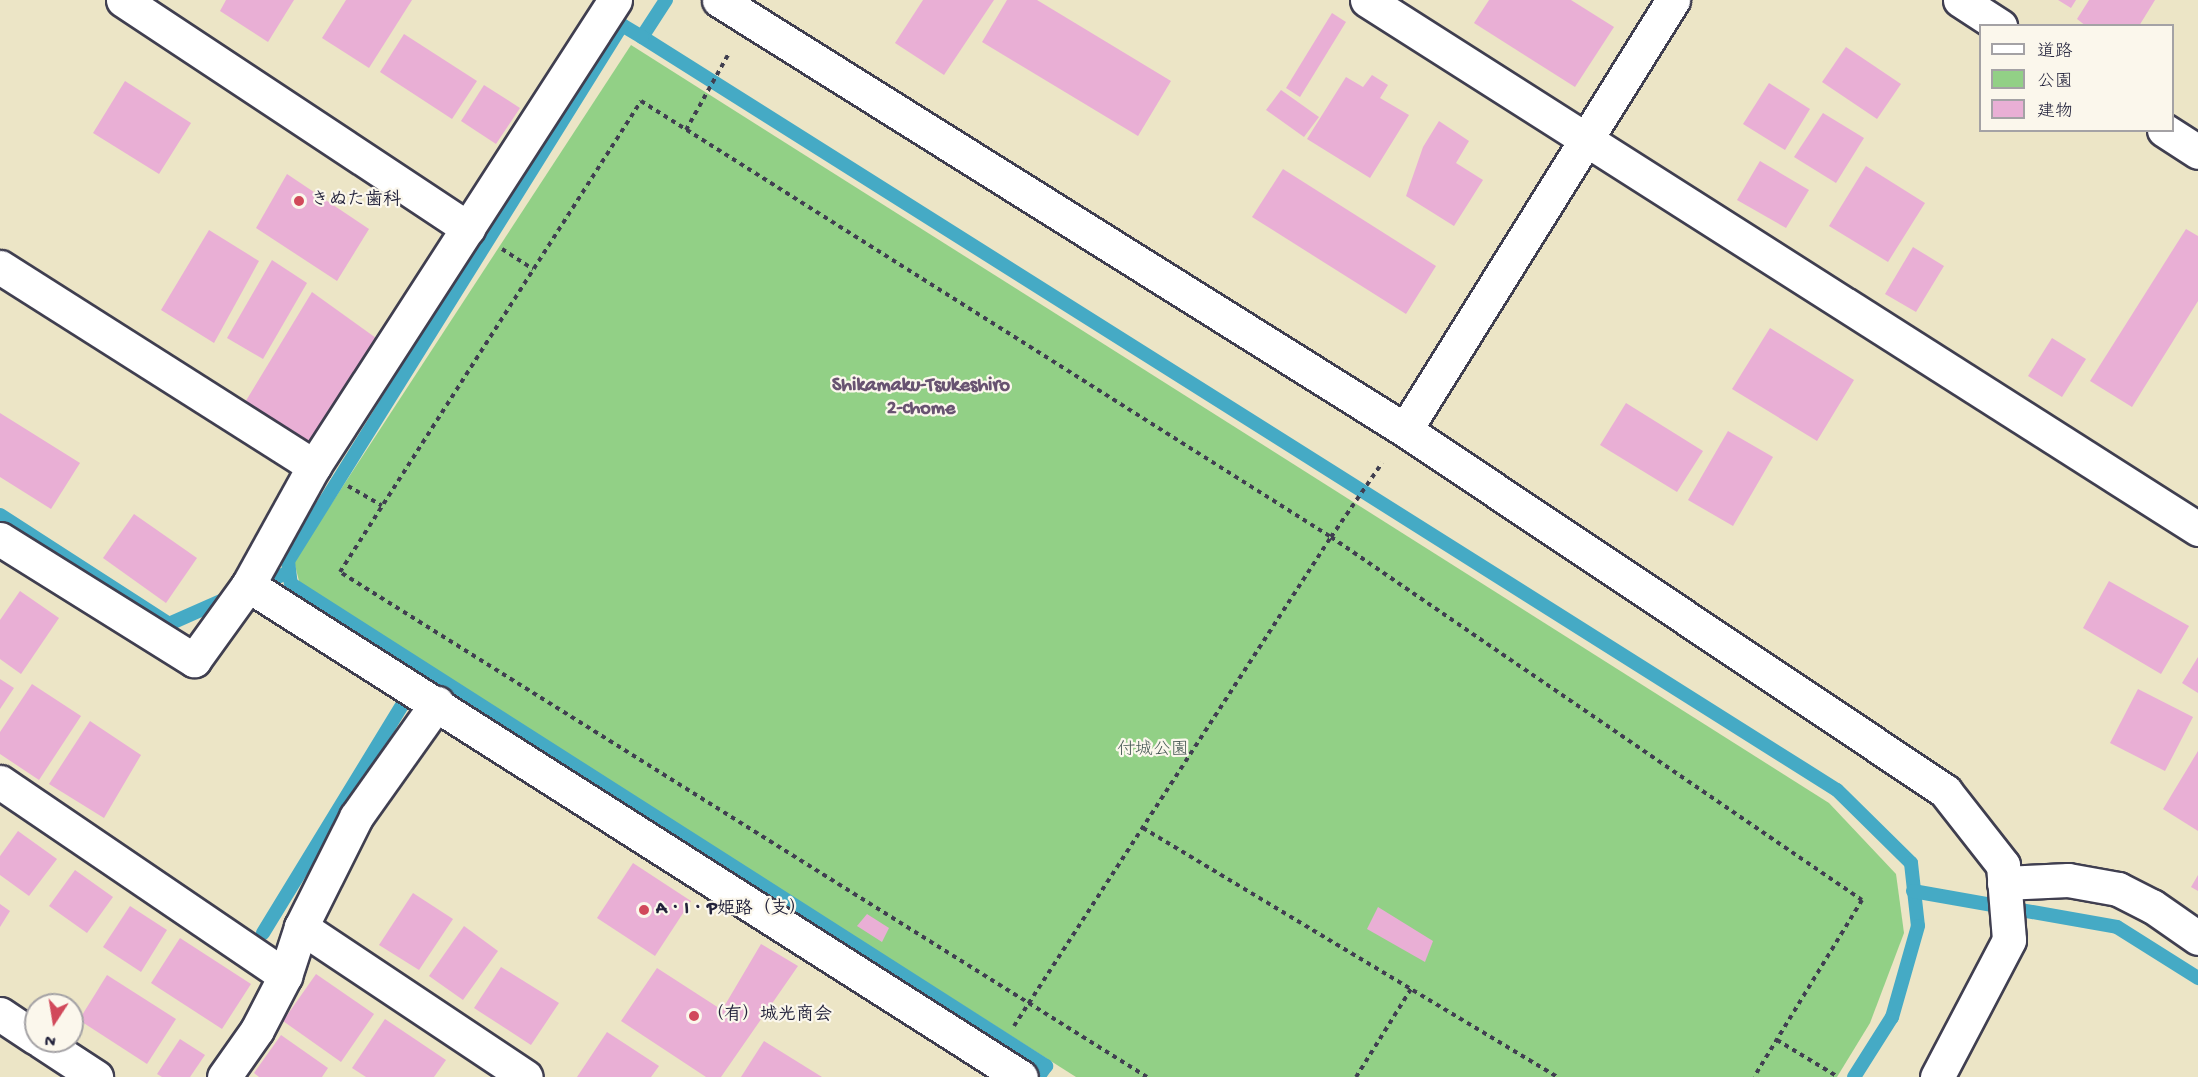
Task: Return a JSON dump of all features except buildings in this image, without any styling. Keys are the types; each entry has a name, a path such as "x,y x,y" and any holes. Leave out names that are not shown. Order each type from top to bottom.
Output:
{"street":[{"path":"123,0 468,228"},
{"path":"0,539 194,660 248,585 314,466 615,0"},
{"path":"719,0 1405,430 1945,791 2003,866 2009,940 1937,1077"},
{"path":"1367,0 2198,529"},
{"path":"1405,430 1673,0"},
{"path":"1960,0 1997,24"},
{"path":"2167,132 2198,152"},
{"path":"0,267 314,466"},
{"path":"248,585 437,703 1021,1077"},
{"path":"224,1077 257,1030 285,976 301,927 356,817 437,703"},
{"path":"0,782 285,976"},
{"path":"2004,883 2068,880 2118,889 2152,906 2198,938"},
{"path":"301,927 526,1077"},
{"path":"0,1014 24,1030"},
{"path":"59,1053 96,1077"}],"path":[{"path":"686,130 748,18"},
{"path":"1147,1077 340,572 641,101 1331,537 1862,900 1754,1077"},
{"path":"1030,1003 1331,537 1405,430"},
{"path":"1143,828 1557,1077"},
{"path":"1356,1077 1411,989"},
{"path":"1777,1040 1838,1077"}],"green space":[{"name":"付城公園","path":"631,45 1829,803 1896,874 1904,933 1870,1023 1837,1077 1076,1077 300,585 294,561"}],"waterway":[{"path":"666,0 642,37 1837,790 1911,863 1918,926 1892,1017 1854,1077"},
{"path":"642,37 622,25 288,561 291,584 1046,1066 1038,1077"},
{"path":"0,515 169,624 230,597"},
{"path":"254,587 289,572"},
{"path":"263,933 412,689"},
{"path":"1913,891 2117,927 2198,978"}],"place":[{"name":"きぬた歯科","path":"299,201"},
{"name":"A・I・P姫路（支）","path":"644,910"},
{"name":"（有）城光商会","path":"694,1016"}],"district":[{"name":"Shikamaku-Tsukeshiro 2-chome","path":"921,398"}]}
